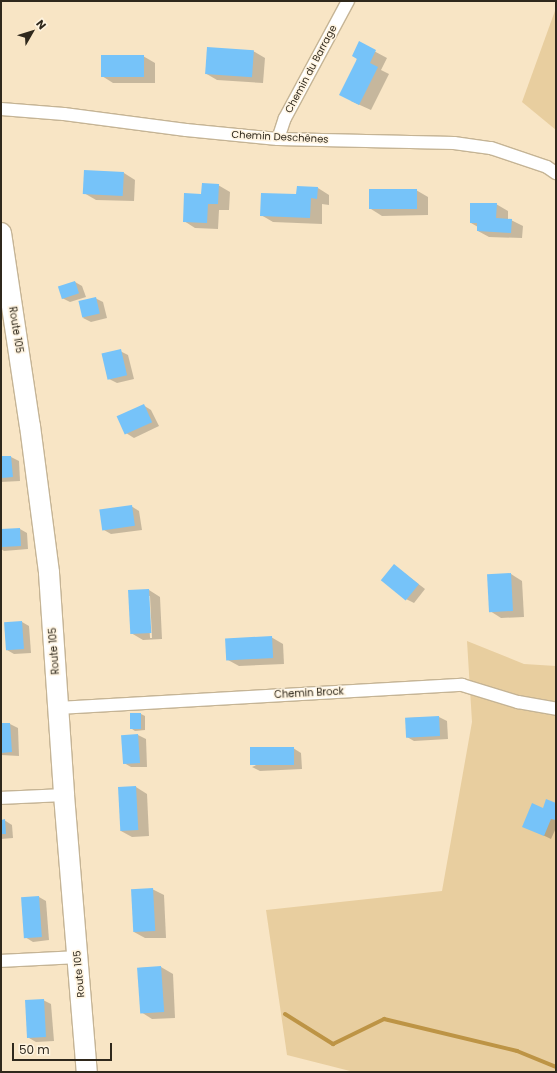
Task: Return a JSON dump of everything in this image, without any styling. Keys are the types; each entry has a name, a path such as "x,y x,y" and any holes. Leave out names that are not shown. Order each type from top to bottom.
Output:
{"main road":[{"name":"Route 105","path":"1,233 30,426 48,565 64,795 87,1072"}],"street":[{"name":"Chemin du Barrage","path":"278,139 285,118 348,1"},
{"name":"Chemin Deschênes","path":"1,109 64,114 186,130 278,139 462,144 490,148 547,167 556,173"},
{"name":"Chemin Brock","path":"58,708 462,685 518,702 556,709"},
{"path":"1,798 64,795"},
{"path":"1,961 78,957"}],"shaded area":[{"path":"556,8 556,130 522,102"},
{"path":"467,641 524,664 556,666 556,1072 354,1072 287,1055 266,910 442,891 472,722"}],"building":[{"path":"359,41 376,50 370,63 378,67 359,105 339,95 357,59 352,56"},
{"path":"207,47 254,50 252,77 205,74"},
{"path":"101,55 144,55 144,77 101,77"},
{"path":"84,170 124,172 123,196 83,194"},
{"path":"202,183 219,184 218,204 208,204 207,223 183,222 184,193 201,194"},
{"path":"297,186 318,187 317,199 311,198 310,218 260,216 261,193 296,194"},
{"path":"369,189 417,189 417,209 369,209"},
{"path":"470,203 497,203 496,218 512,219 511,233 477,231 477,223 470,223"},
{"path":"75,281 79,293 62,299 58,287"},
{"path":"96,297 100,314 82,318 78,301"},
{"path":"121,349 127,375 108,380 102,353"},
{"path":"144,404 152,422 125,434 117,416"},
{"path":"1,456 11,456 13,477 1,478"},
{"path":"132,505 135,526 102,530 99,510"},
{"path":"20,528 21,546 2,547 1,529"},
{"path":"394,564 419,584 406,600 381,580"},
{"path":"511,573 513,611 489,612 487,574"},
{"path":"149,589 151,633 130,634 128,590"},
{"path":"22,621 24,649 6,650 4,622"},
{"path":"272,636 273,658 226,660 225,638"},
{"path":"130,713 141,713 141,729 130,729"},
{"path":"439,716 440,736 406,738 405,718"},
{"path":"1,723 10,723 12,752 1,753"},
{"path":"138,734 140,763 123,764 121,735"},
{"path":"250,747 294,747 294,765 250,765"},
{"path":"136,786 138,830 120,831 118,787"},
{"path":"546,799 556,803 556,820 551,819 544,836 522,827 532,803 543,808"},
{"path":"5,819 6,834 1,834 1,820"},
{"path":"153,888 155,931 133,932 131,889"},
{"path":"39,896 42,937 24,938 21,897"},
{"path":"161,966 164,1012 140,1014 137,968"},
{"path":"44,999 46,1037 27,1038 25,1000"}],"waterway":[{"path":"285,1014 333,1044 384,1019 517,1051 556,1067"}]}
